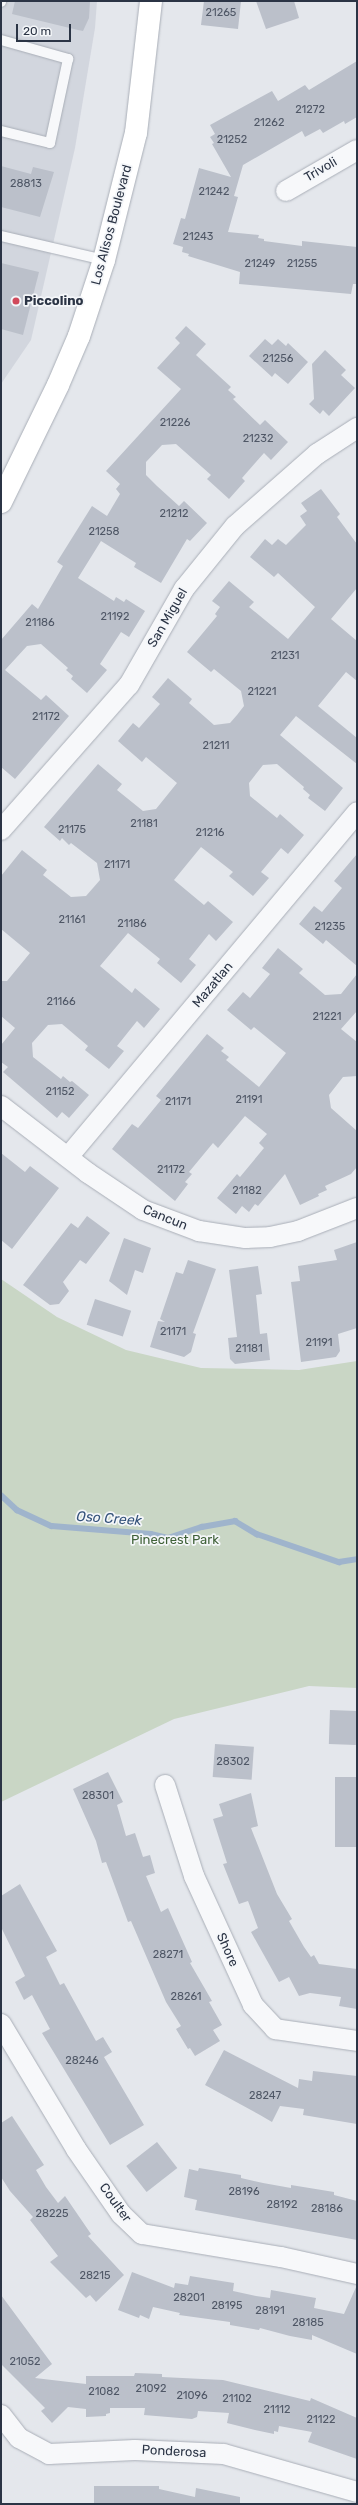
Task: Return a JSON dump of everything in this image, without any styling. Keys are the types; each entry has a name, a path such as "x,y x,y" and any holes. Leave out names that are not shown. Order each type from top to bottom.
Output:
{"main road":[{"name":"Los Alisos Boulevard","path":"1,502 58,385 79,336 104,260 136,133 151,1"}],"street":[{"name":"Trivoli","path":"286,191 357,150"},
{"name":"San Miguel","path":"1,830 129,685 184,589 235,526 317,454 357,428"},
{"name":"Mazatlan","path":"68,1157 357,812"},
{"name":"Cancun","path":"1,1106 68,1157 143,1210 199,1231 245,1238 270,1237 298,1231 357,1208"},
{"name":"Shore","path":"165,1785 194,1876 253,2005 275,2029 357,2041"},
{"name":"Coulter","path":"1,2024 76,2149 121,2214 142,2234 282,2257 357,2274"},
{"name":"Ponderosa","path":"1,2415 19,2438 49,2454 135,2450 224,2454 357,2492"}],"lane":[{"path":"1,40 68,59 50,143 1,131"},
{"path":"1,236 104,260"}],"shaded area":[{"path":"1,1 97,1 95,28 75,148 31,340 1,384"}],"green space":[{"name":"Pinecrest Park","path":"1,1279 57,1317 126,1350 201,1368 299,1370 357,1361 357,1688 309,1686 174,1719 1,1802"}],"building":[{"path":"15,1 90,1 89,18 83,31 78,30 12,14"},
{"path":"204,1 241,1 238,29 201,25"},
{"path":"256,1 294,1 299,18 266,29"},
{"path":"357,61 357,117 345,124 344,121 323,133 320,129 305,137 302,131 243,165 234,196 238,197 228,232 259,235 258,238 264,239 264,241 302,246 302,241 357,247 357,284 353,284 351,294 239,284 240,272 188,256 189,254 182,252 183,247 173,244 181,218 185,219 199,168 231,177 212,144 214,143 210,137 215,134 210,125 272,91 278,101 305,85 309,90"},
{"path":"1,166 31,174 33,167 54,172 40,217 1,207"},
{"name":"Piccolino","path":"1,263 39,272 23,335 1,329"},
{"path":"186,326 206,344 196,355 231,387 228,390 236,397 233,399 260,425 265,420 288,442 271,460 264,453 242,478 245,481 229,499 207,479 211,475 176,444 162,445 146,462 146,475 157,486 179,506 184,501 207,523 190,541 187,539 161,583 134,567 136,563 101,541 78,578 114,601 116,597 124,602 126,599 145,611 129,637 121,632 100,664 107,670 87,693 71,679 73,676 66,670 68,668 41,644 27,646 5,670 41,700 46,695 69,716 15,779 1,767 1,640 32,604 38,609 63,566 57,562 92,506 107,516 120,494 116,489 120,484 106,471 181,389 157,368 180,343 175,338"},
{"path":"265,339 272,345 278,339 286,346 288,343 308,362 288,384 275,373 272,377 249,356"},
{"path":"325,350 346,370 341,375 355,388 329,416 323,410 320,414 309,404 314,399 312,364"},
{"path":"321,489 340,514 337,517 357,544 357,588 331,619 357,641 357,681 346,672 318,706 357,738 357,764 296,716 280,735 343,788 325,811 308,798 310,795 303,789 304,787 277,764 263,765 249,783 250,796 277,818 280,814 304,835 288,854 281,848 261,872 269,878 253,896 229,876 233,872 201,847 174,880 204,905 208,901 233,922 216,941 209,934 189,959 196,965 181,983 157,963 160,959 128,933 100,966 132,993 135,988 160,1009 144,1028 137,1021 117,1046 124,1051 109,1069 85,1050 88,1046 62,1024 48,1025 32,1043 33,1057 61,1079 63,1076 70,1082 72,1081 89,1095 69,1118 62,1112 57,1118 3,1072 8,1067 1,1062 1,1045 15,1028 1,1016 1,981 7,981 30,953 1,929 1,876 22,850 47,870 43,875 71,897 86,896 100,880 97,863 71,843 69,845 62,838 60,841 44,827 98,764 122,784 117,790 143,811 156,809 177,783 146,757 142,762 118,741 133,723 139,728 160,704 152,697 168,678 192,699 189,703 214,725 230,723 237,715 244,706 241,691 214,669 211,672 187,652 217,616 215,614 220,607 212,601 229,581 254,602 249,607 288,639 315,607 278,573 274,577 250,557 265,539 272,545 278,539 286,545 306,525 300,516 307,511 301,503"},
{"path":"357,854 357,966 326,940 323,944 299,924 314,906 322,912 342,888 334,881"},
{"path":"278,948 303,969 299,973 325,995 341,994 357,974 357,1011 341,1029 357,1042 357,1076 343,1077 329,1095 331,1108 357,1131 357,1167 351,1174 325,1186 327,1190 318,1194 319,1196 300,1205 285,1174 258,1206 255,1204 249,1212 242,1206 236,1214 217,1198 237,1174 240,1177 264,1148 259,1143 267,1134 245,1116 218,1148 213,1143 189,1172 192,1174 185,1182 188,1184 175,1201 112,1149 132,1124 138,1128 161,1100 156,1096 207,1034 224,1048 221,1051 229,1057 226,1060 259,1087 286,1053 254,1027 251,1030 227,1010 243,992 250,998 270,974 262,968"},
{"path":"1,1153 25,1172 30,1166 59,1188 12,1249 1,1240"},
{"path":"87,1216 110,1233 86,1264 80,1260 63,1282 69,1291 59,1304 50,1305 23,1285 71,1223 78,1228"},
{"path":"124,1238 151,1248 143,1273 135,1270 127,1295 109,1281"},
{"path":"357,1242 357,1328 338,1334 340,1351 336,1357 301,1362 291,1282 300,1281 298,1266 337,1260 334,1250"},
{"path":"188,1260 216,1269 193,1333 196,1334 191,1352 184,1357 150,1347 158,1321 165,1322 160,1319 176,1272 183,1274"},
{"path":"258,1266 262,1294 256,1295 260,1334 267,1333 270,1360 235,1364 230,1359 228,1338 237,1337 229,1270"},
{"path":"95,1299 131,1311 123,1336 87,1325"},
{"path":"330,1710 357,1711 356,1745 329,1744"},
{"path":"215,1744 254,1747 252,1780 213,1777"},
{"path":"108,1772 123,1802 117,1805 126,1836 135,1833 143,1857 150,1855 155,1873 146,1876 161,1912 168,1908 192,1962 190,1963 212,2001 209,2002 222,2025 213,2030 220,2041 195,2056 190,2048 188,2049 176,2029 181,2026 166,2002 131,1921 128,1922 106,1862 102,1863 96,1841 73,1789"},
{"path":"335,1777 357,1777 357,1847 335,1847"},
{"path":"251,1793 258,1826 251,1828 277,1894 292,1919 289,1921 304,1947 311,1957 314,1955 319,1964 357,1969 357,2009 339,2006 341,1997 310,1993 299,1996 289,1977 279,1982 251,1932 258,1928 248,1901 239,1904 223,1864 227,1863 213,1819 223,1816 219,1804"},
{"path":"20,1884 57,1951 46,1957 60,1985 64,1983 96,2041 103,2037 112,2052 104,2057 144,2125 110,2145 42,2033 50,2029 32,1995 24,2000 15,1982 25,1976 1,1927 1,1896"},
{"path":"224,2050 298,2088 299,2079 312,2081 313,2071 357,2076 357,2124 303,2115 304,2109 280,2106 272,2122 205,2085"},
{"path":"12,2116 44,2165 36,2170 46,2187 58,2203 65,2196 91,2234 88,2236 124,2275 96,2302 90,2295 86,2298 50,2262 58,2256 30,2220 33,2217 10,2191 1,2177 1,2123"},
{"path":"157,2142 177,2168 147,2192 126,2166"},
{"path":"199,2168 241,2175 241,2178 291,2188 291,2185 334,2192 334,2195 357,2201 357,2240 195,2210 197,2200 184,2197 189,2169 198,2171"},
{"path":"132,2272 174,2288 175,2283 188,2285 190,2276 234,2283 233,2291 256,2296 270,2298 271,2290 316,2298 314,2308 344,2314 357,2285 357,2354 312,2335 312,2340 260,2328 259,2330 230,2325 230,2322 179,2315 180,2313 153,2307 149,2319 140,2315 139,2318 118,2310"},
{"path":"1,2295 52,2364 35,2378 86,2384 86,2376 134,2376 135,2373 162,2374 162,2377 223,2380 310,2401 311,2398 357,2418 357,2459 308,2442 312,2432 279,2426 278,2432 274,2431 274,2434 255,2430 227,2423 229,2413 198,2411 197,2417 192,2419 144,2415 145,2408 110,2408 110,2413 106,2414 106,2416 86,2417 86,2409 68,2407 52,2423 41,2411 45,2408 1,2364"},
{"path":"94,2486 159,2486 159,2489 195,2497 196,2488 240,2497 240,2504 94,2504"}],"waterway":[{"name":"Oso Creek","path":"1,1495 17,1510 52,1526 151,1534 168,1538 202,1527 235,1521 257,1534 339,1562 357,1559"}],"place":[{"name":"Piccolino","path":"16,301"}]}
